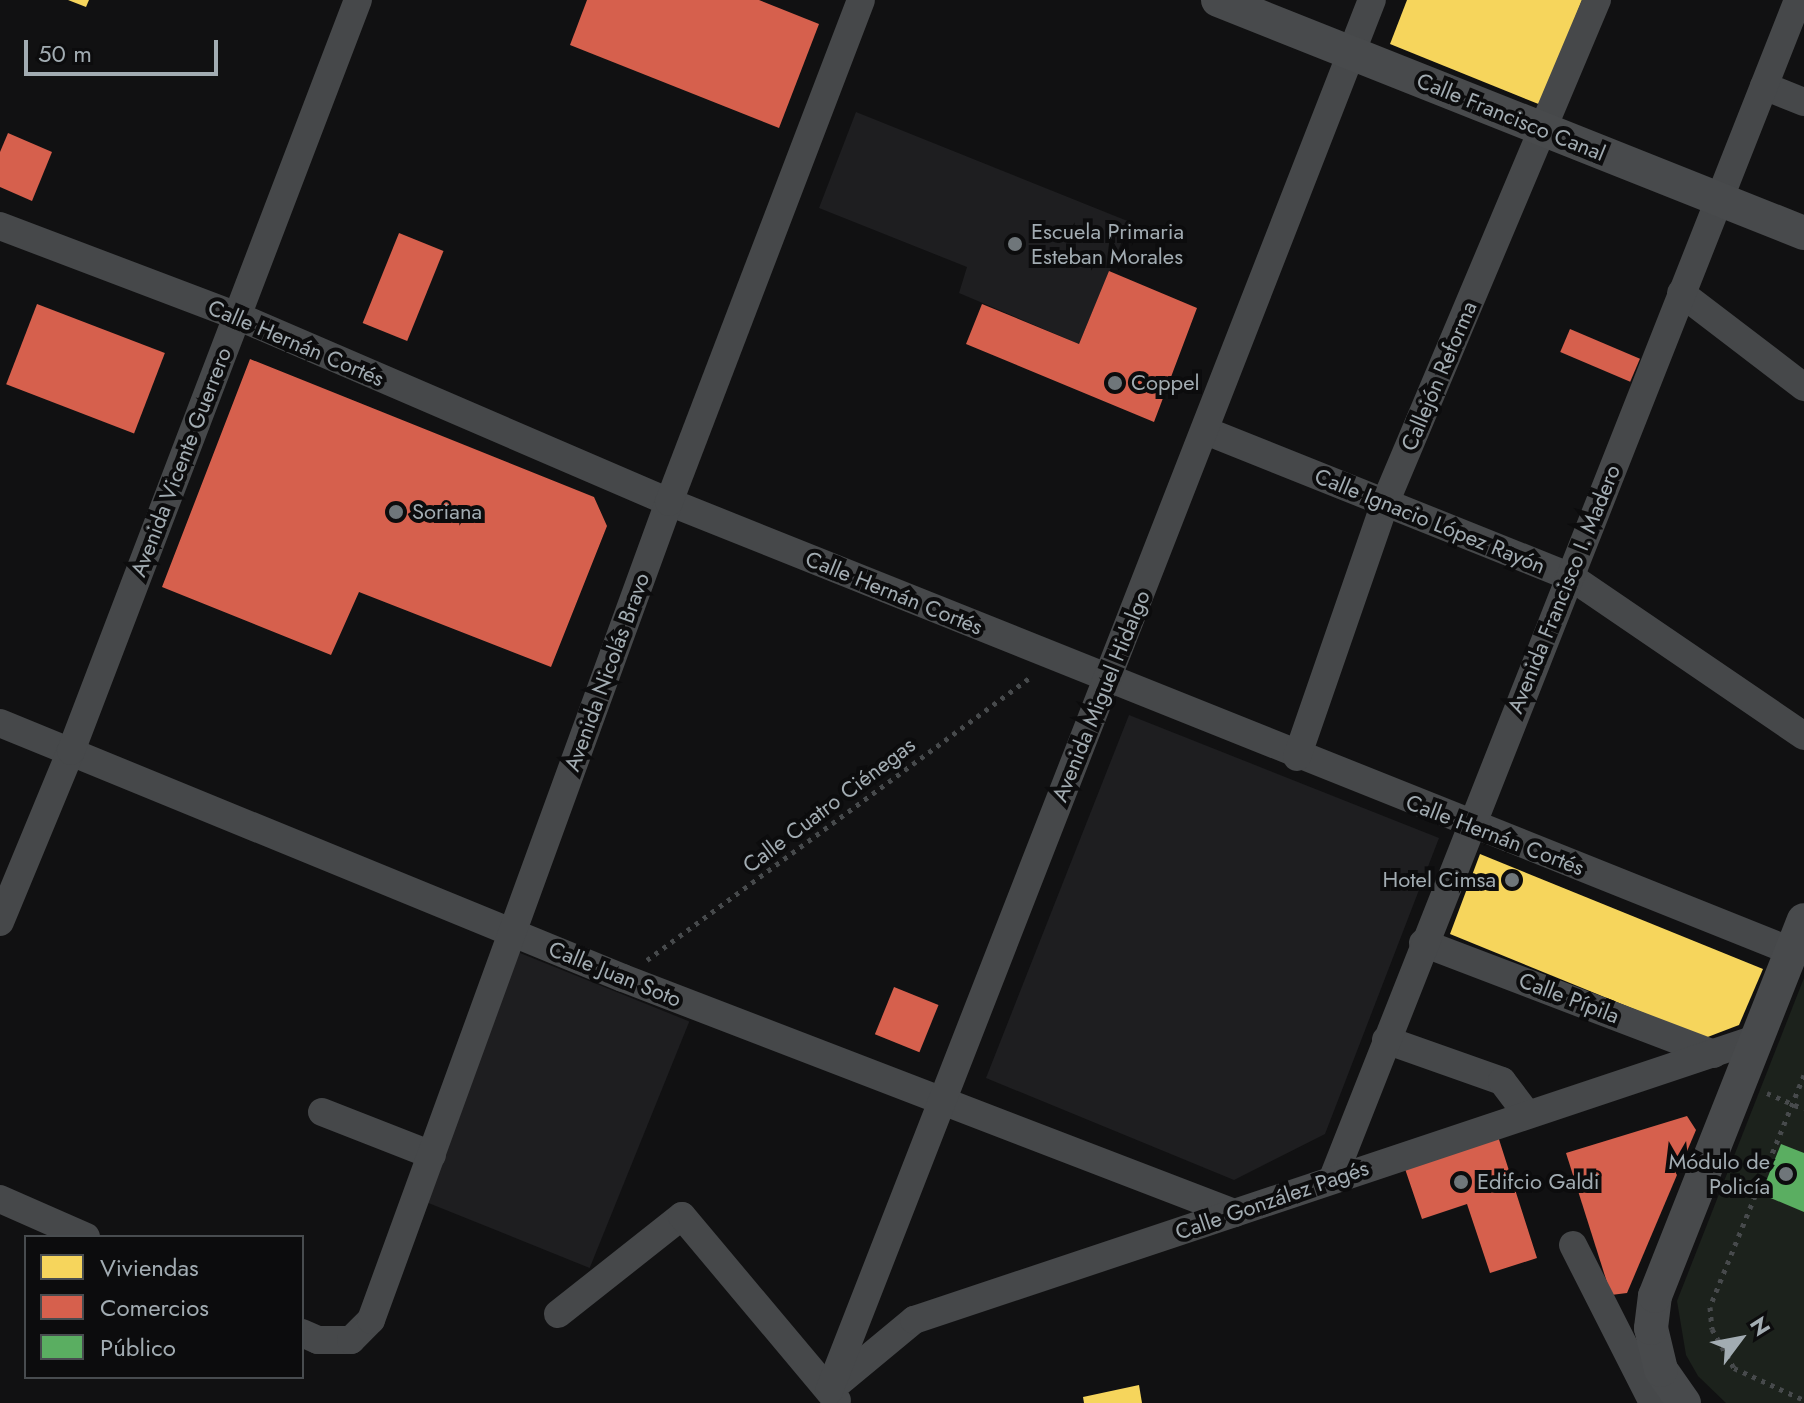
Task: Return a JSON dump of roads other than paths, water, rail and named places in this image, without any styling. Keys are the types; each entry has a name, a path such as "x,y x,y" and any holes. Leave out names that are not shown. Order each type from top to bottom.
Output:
{"main road":[{"name":"Calle Francisco Canal","path":"1218,0 1717,201 1804,233"},
{"path":"1662,1396 1651,1328 1655,1296 1737,1079 1804,920"}],"street":[{"name":"Avenida Vicente Guerrero","path":"0,922 71,751 358,0"},
{"name":"Avenida Nicolás Bravo","path":"304,1334 318,1340 351,1340 371,1320 669,502 861,0"},
{"name":"Avenida Miguel Hidalgo","path":"827,1399 1372,0"},
{"name":"Callejón Reforma","path":"1297,757 1385,503 1597,0"},
{"name":"Avenida Francisco I. Madero","path":"1333,1178 1469,824 1571,577 1798,0"},
{"path":"1764,86 1804,102"},
{"name":"Calle Hernán Cortés","path":"0,226 237,316 669,502 1106,680 1791,951"},
{"path":"1681,293 1804,387"},
{"name":"Calle Ignacio López Rayón","path":"1206,431 1571,577 1804,736"},
{"name":"Calle Juan Soto","path":"0,723 623,978 941,1103 1234,1213"},
{"name":"Calle Pípila","path":"1423,943 1714,1054"},
{"path":"1386,1040 1502,1081 1527,1114"},
{"name":"Calle González Pagés","path":"827,1399 914,1320 1753,1040"},
{"path":"322,1112 432,1155"},
{"path":"0,1199 81,1235"},
{"path":"558,1314 682,1216 827,1399"},
{"path":"1573,1245 1662,1396"}],"place":[{"name":"Escuela Primaria Esteban Morales","path":"1015,244"},
{"name":"Coppel","path":"1115,383"},
{"name":"Soriana","path":"396,512"},
{"name":"Hotel Cimsa","path":"1512,880"},
{"name":"Módulo de Policía","path":"1786,1174"},
{"name":"Edifcio Galdi","path":"1461,1182"}]}
